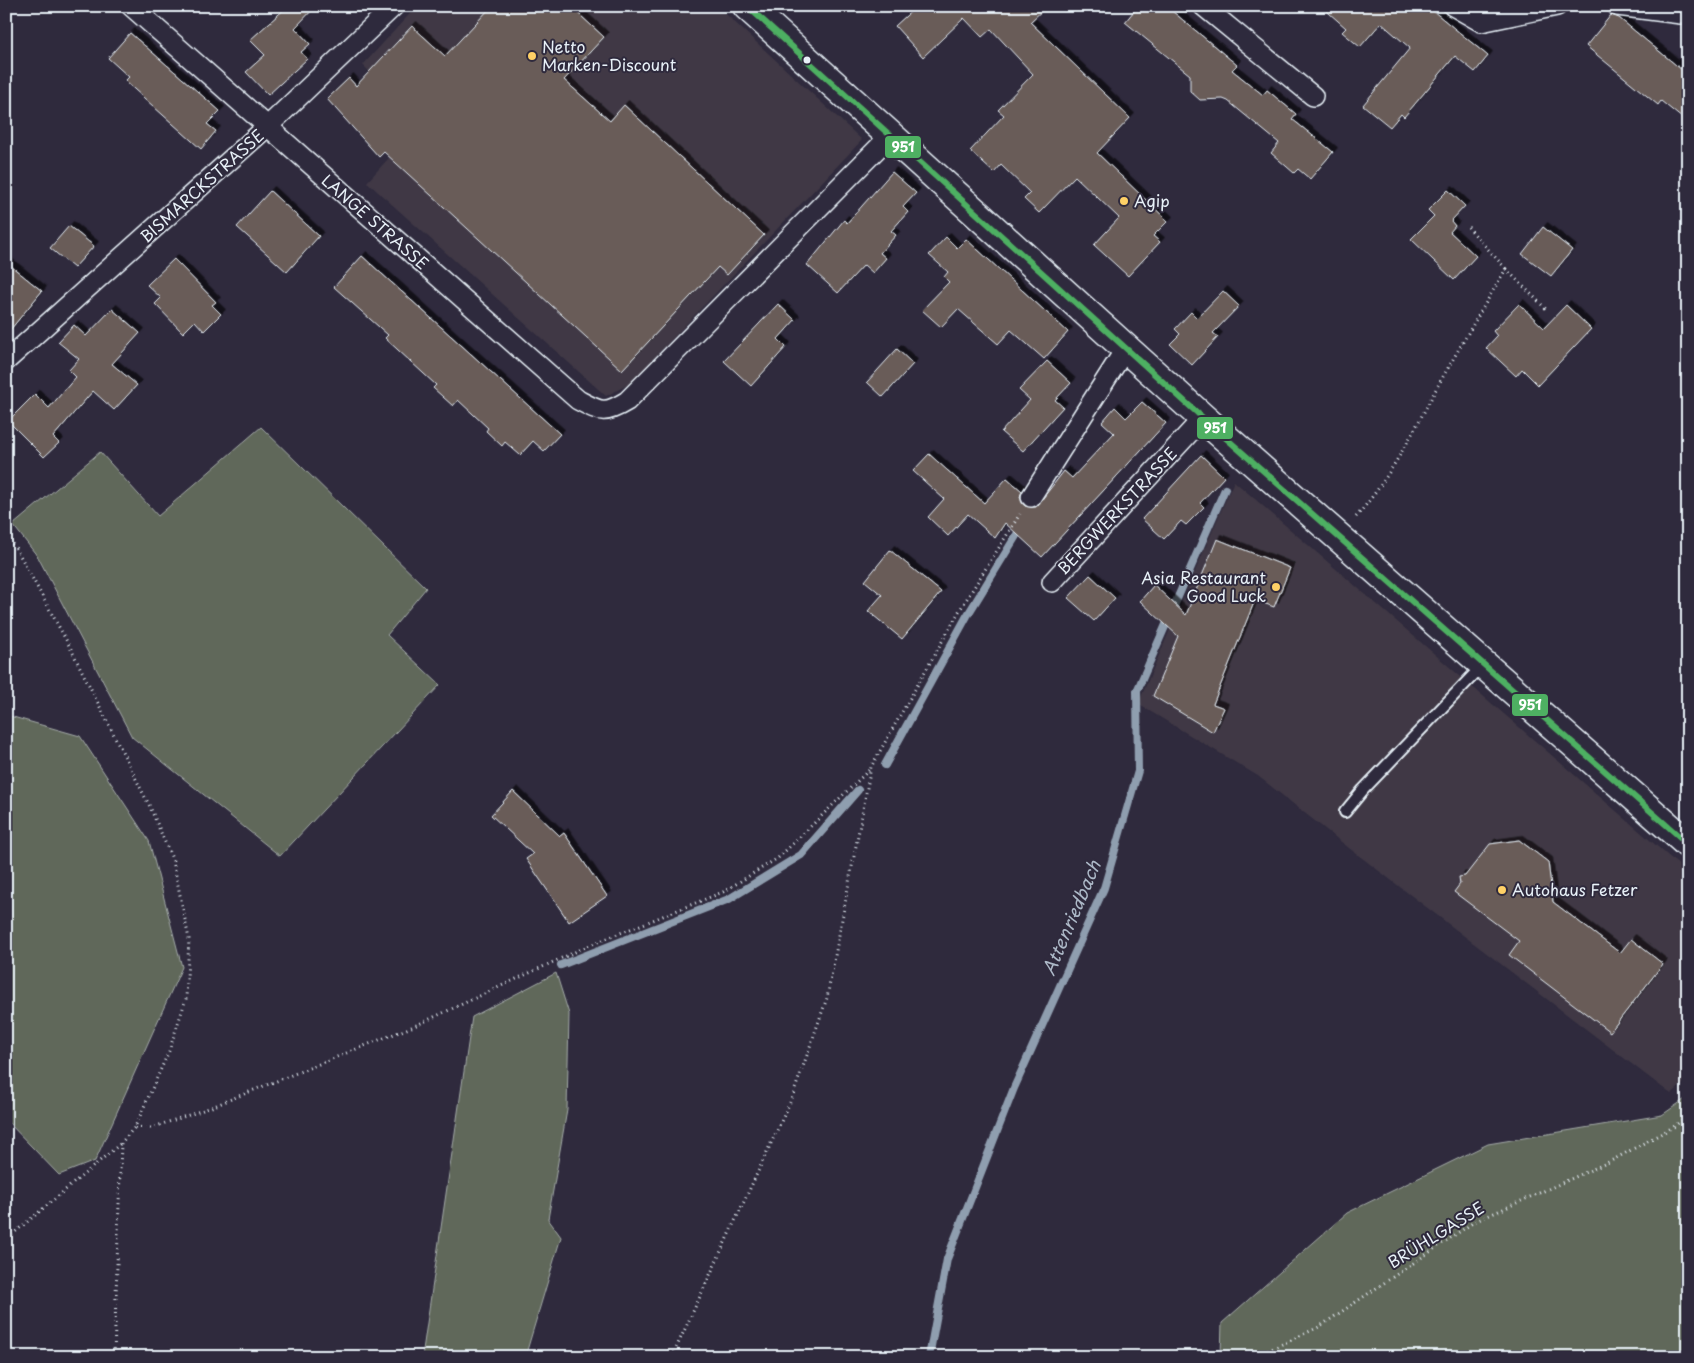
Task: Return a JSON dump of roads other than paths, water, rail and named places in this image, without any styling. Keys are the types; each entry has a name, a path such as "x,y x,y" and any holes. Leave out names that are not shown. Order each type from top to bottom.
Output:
{"main road":[{"path":"747,6 1203,418 1688,844"}],"street":[{"name":"LANGE STRASSE","path":"131,6 578,400 600,411 615,408 628,401 890,136"},
{"name":"BISMARCKSTRASSE","path":"6,361 267,127 394,6"},
{"path":"1203,6 1313,96"},
{"path":"1453,6 1481,22 1557,6"},
{"path":"1617,6 1681,14"},
{"path":"1031,497 1126,348"},
{"name":"BERGWERKSTRASSE","path":"1052,582 1203,418"}],"lane":[{"path":"1345,812 1362,790 1484,664"}],"waterway":[{"name":"Attenriedbach","path":"929,1357 947,1259 1014,1088 1104,888 1138,771 1137,691 1225,489"},
{"path":"885,765 967,616 1022,526"},
{"path":"561,965 729,899 801,855 858,790"}],"place":[{"name":"Netto Marken-Discount","path":"532,56"},
{"name":"Agip","path":"1124,201"},
{"name":"Asia Restaurant Good Luck","path":"1276,587"},
{"name":"Autohaus Fetzer","path":"1502,890"}]}
